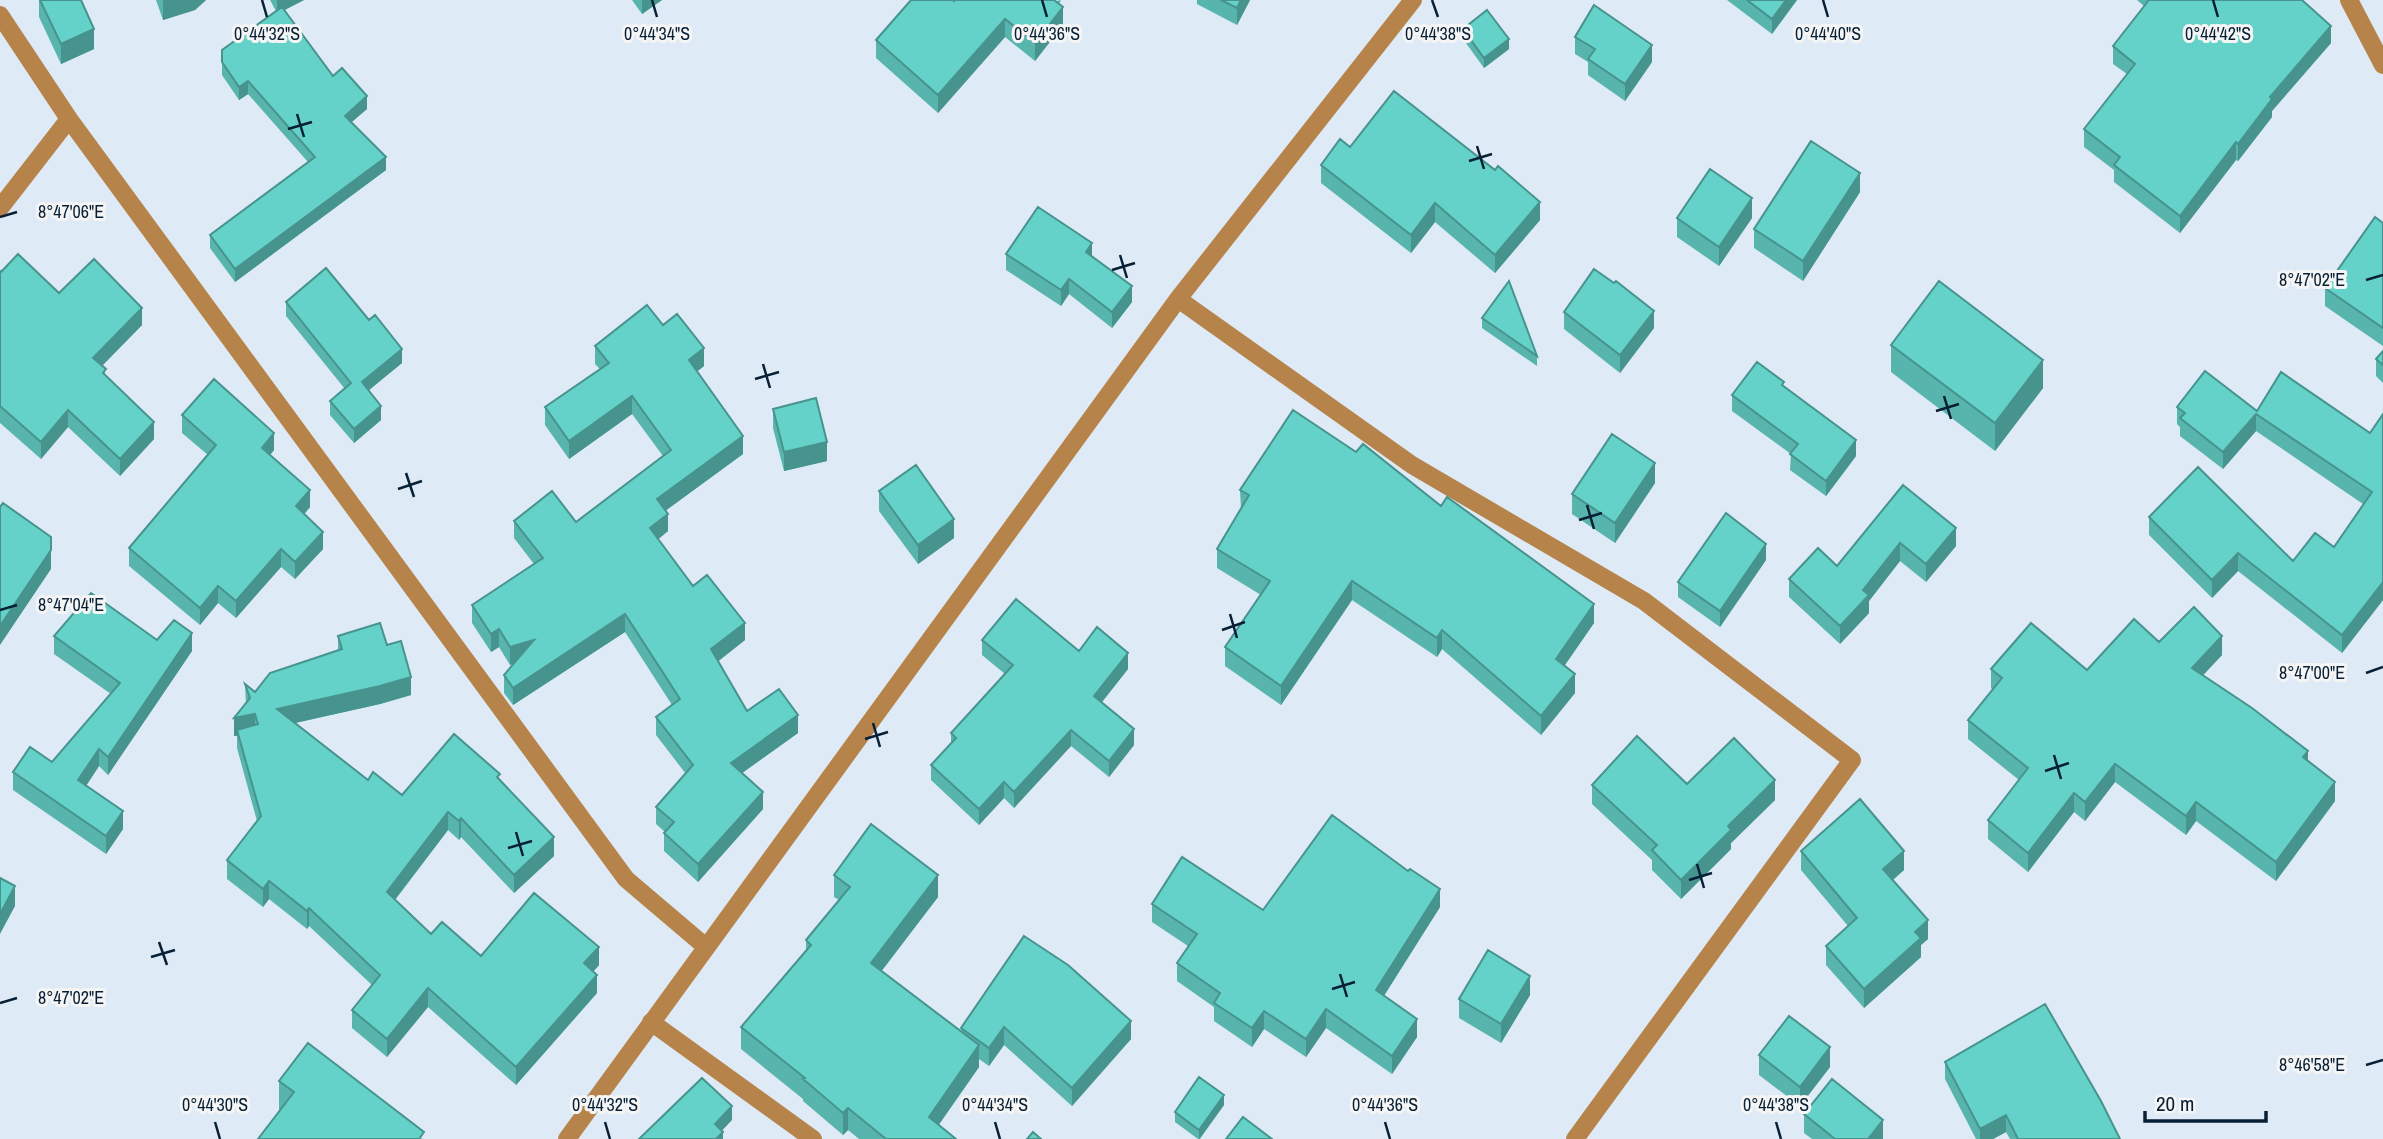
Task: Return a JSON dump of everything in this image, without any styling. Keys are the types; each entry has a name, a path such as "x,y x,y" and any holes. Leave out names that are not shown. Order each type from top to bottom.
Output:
{"street":[{"path":"567,1139 1178,299 1413,0"},
{"path":"2349,0 2383,65"},
{"path":"0,15 69,119 626,879 706,947"},
{"path":"0,208 69,119"},
{"path":"1178,299 1412,465 1644,601 1852,760 1575,1139"},
{"path":"651,1022 813,1139"}],"building":[{"path":"40,0 81,0 94,29 61,44"},
{"path":"911,0 1054,0 1063,7 1035,43 1005,19 938,95 876,40"},
{"path":"1221,0 1241,0 1237,8"},
{"path":"1747,0 1786,0 1772,19"},
{"path":"2149,0 2302,0 2331,26 2270,97 2272,99 2238,144 2236,142 2180,216 2114,165 2120,157 2084,129 2135,64 2113,46"},
{"path":"1594,5 1652,45 1625,84 1588,59 1595,49 1575,37"},
{"path":"282,7 333,76 342,68 367,96 345,116 386,157 235,269 210,235 315,157 248,81 239,87 222,62 222,50"},
{"path":"1487,10 1509,39 1484,58 1463,29"},
{"path":"1394,91 1495,170 1498,166 1540,202 1495,255 1435,203 1411,235 1321,165 1340,139 1350,147"},
{"path":"1811,141 1860,173 1803,261 1754,229"},
{"path":"1710,169 1752,198 1719,247 1677,218"},
{"path":"1038,207 1092,243 1086,252 1132,286 1112,312 1069,279 1061,290 1006,254"},
{"path":"2375,217 2383,223 2383,328 2325,288"},
{"path":"18,254 59,293 94,259 142,308 93,358 106,369 103,373 154,422 120,459 68,410 41,442 0,406 0,271"},
{"path":"326,268 369,320 375,315 402,349 362,382 381,406 354,429 330,401 351,383 286,302"},
{"path":"1594,269 1614,283 1616,281 1654,311 1620,355 1564,312"},
{"path":"1509,281 1537,356 1482,318"},
{"path":"1939,281 2043,360 1995,423 1891,345"},
{"path":"647,305 663,325 677,314 704,348 689,360 743,436 657,499 668,514 650,528 693,586 707,575 745,623 711,649 747,711 779,689 798,715 731,763 763,792 698,864 664,833 674,822 656,807 693,765 656,717 680,699 625,614 513,688 504,675 534,640 510,647 499,629 491,634 472,605 543,558 514,521 552,491 576,522 671,450 632,396 569,441 545,407 609,363 595,346"},
{"path":"2383,351 2383,365 2376,359"},
{"path":"1757,362 1784,382 1782,385 1856,440 1826,481 1790,454 1798,444 1732,395"},
{"path":"2205,371 2257,411 2281,372 2370,433 2383,414 2383,582 2342,635 2238,553 2212,580 2149,517 2198,467 2293,561 2315,533 2334,547 2372,492 2256,414 2223,452 2180,418 2185,413 2177,407"},
{"path":"214,379 274,433 262,448 310,490 296,506 323,532 295,562 281,549 236,601 218,586 200,608 129,548 216,445 182,415"},
{"path":"816,398 827,442 784,452 773,409"},
{"path":"1293,410 1356,452 1363,444 1441,506 1447,497 1594,604 1556,659 1575,674 1541,716 1442,630 1437,638 1352,581 1281,686 1225,647 1270,581 1217,549 1249,495 1240,490"},
{"path":"1612,434 1655,463 1615,523 1572,494"},
{"path":"916,465 954,519 918,545 879,491"},
{"path":"1903,485 1956,528 1926,564 1900,543 1863,590 1869,595 1840,626 1789,579 1818,548 1837,566"},
{"path":"3,503 51,537 51,550 0,626 0,507"},
{"path":"1726,513 1766,544 1720,611 1678,582"},
{"path":"91,593 157,640 174,620 192,633 108,757 99,749 78,780 123,811 106,836 13,772 30,747 52,762 120,683 54,636"},
{"path":"1016,599 1079,651 1097,627 1128,653 1094,696 1134,729 1109,761 1071,730 1014,792 1004,782 979,809 931,765 956,738 951,733 1013,665 982,640"},
{"path":"2194,607 2222,636 2192,668 2252,708 2308,751 2303,757 2335,782 2276,862 2196,802 2186,816 2115,764 2085,802 2074,793 2028,853 1988,820 2028,768 1968,720 2002,678 1991,669 2031,623 2087,670 2134,619 2159,642"},
{"path":"380,623 387,645 401,641 411,677 277,709 368,780 373,772 402,795 454,734 500,774 497,777 554,837 514,875 461,818 459,821 448,812 387,892 431,934 442,922 481,956 534,893 599,947 584,963 597,975 516,1067 428,988 387,1039 352,1010 380,975 309,908 307,911 269,881 263,889 227,860 261,816 237,730 258,724 255,714 234,718 250,698 245,684 255,692 270,673 342,649 338,636"},
{"path":"1637,736 1687,784 1734,738 1775,780 1728,826 1731,830 1681,880 1652,850 1657,845 1592,785"},
{"path":"1860,799 1904,851 1883,869 1928,920 1915,932 1921,938 1864,989 1826,946 1857,918 1801,851"},
{"path":"1332,815 1408,871 1410,869 1440,889 1376,990 1417,1019 1392,1056 1326,1009 1306,1039 1264,1011 1252,1028 1214,1003 1220,993 1177,963 1197,934 1152,904 1182,857 1263,910"},
{"path":"871,824 938,875 871,963 979,1045 929,1117 956,1139 886,1139 848,1108 843,1113 803,1079 805,1078 741,1027 811,945 806,940 850,887 834,875"},
{"path":"0,878 15,886 0,914"},
{"path":"1024,936 1068,965 1131,1021 1072,1088 1004,1027 989,1048 961,1028"},
{"path":"1488,950 1530,976 1501,1024 1459,999"},
{"path":"2045,1004 2120,1139 2018,1139 2006,1115 1980,1129 1945,1062"},
{"path":"1789,1016 1830,1047 1800,1087 1759,1055"},
{"path":"308,1043 424,1132 419,1139 258,1139 294,1092 279,1081"},
{"path":"1199,1077 1224,1095 1199,1130 1175,1112"},
{"path":"702,1078 732,1106 715,1124 723,1132 716,1139 639,1139"},
{"path":"1832,1079 1883,1120 1868,1139 1835,1139 1804,1114"},
{"path":"1243,1117 1272,1139 1226,1139"},
{"path":"1033,1132 1041,1139 1027,1139"}]}
